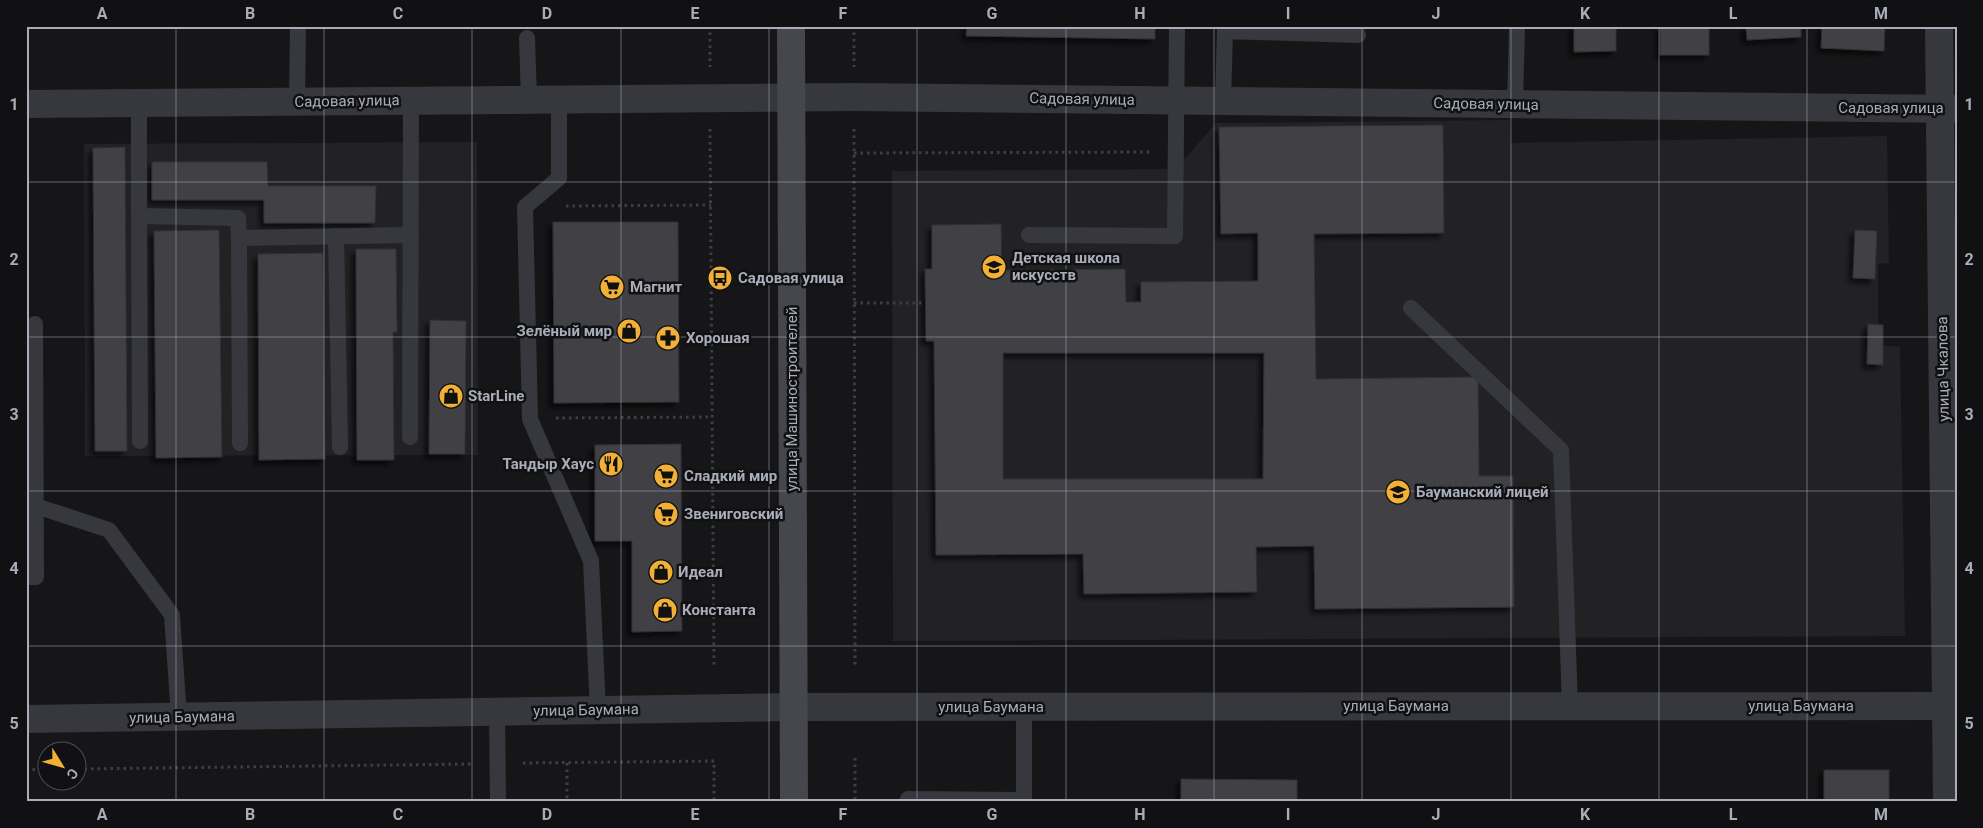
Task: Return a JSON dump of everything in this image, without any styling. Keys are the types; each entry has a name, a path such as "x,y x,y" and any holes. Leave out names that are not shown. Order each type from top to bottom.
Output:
{"main road":[{"name":"улица Машиностроителей","path":"791,26 794,802"}],"street":[{"name":"улица Чкалова","path":"1939,26 1949,109 1952,706 1947,802"},
{"name":"Садовая улица","path":"26,104 854,97 1949,109"},
{"name":"улица Баумана","path":"26,719 793,707 1952,706"}],"lane":[{"path":"298,26 298,102"},
{"path":"1029,235 1175,236 1177,26"},
{"path":"1516,104 1517,26"},
{"path":"1223,101 1225,31 1358,35"},
{"path":"527,38 528,99"},
{"path":"559,99 559,178 525,207 530,419 591,561 598,710"},
{"path":"410,438 411,100"},
{"path":"139,103 140,441"},
{"path":"139,216 238,218 240,443"},
{"path":"239,238 411,235"},
{"path":"336,236 340,447"},
{"path":"1410,308 1561,450 1570,706"},
{"path":"26,577 36,577 35,324"},
{"path":"36,506 109,530 172,615 179,717"},
{"path":"908,799 1024,801 1024,707"},
{"path":"497,712 498,802"}],"path":[{"path":"710,26 714,668"},
{"path":"854,26 855,668"},
{"path":"525,207 711,205"},
{"path":"854,303 925,303"},
{"path":"530,419 712,416"},
{"path":"855,758 855,802"},
{"path":"88,769 714,761 714,802"},
{"path":"567,763 567,802"}],"shaded area":[{"name":"Бауманский лицей","path":"1510,120 1511,143 1887,136 1889,263 1878,264 1878,345 1900,347 1905,636 893,641 892,171 1176,169 1216,123"},
{"path":"477,142 478,455 85,456 84,144"}],"building":[{"path":"967,26 1155,26 1155,39 966,36"},
{"path":"1574,26 1616,26 1616,51 1574,52"},
{"path":"1660,26 1709,26 1709,55 1660,55"},
{"path":"1746,26 1801,26 1801,37 1747,40"},
{"path":"1822,26 1885,26 1884,51 1821,48"},
{"path":"1443,125 1444,233 1314,234 1316,379 1478,377 1479,476 1513,476 1514,607 1315,609 1314,546 1256,547 1257,592 1084,594 1083,554 936,555 934,341 926,341 925,269 932,269 932,225 1001,224 1002,270 1125,269 1126,302 1141,302 1141,282 1258,281 1258,233 1221,234 1219,127","holes":["1003,353 1264,353 1263,479 1003,479"]},
{"path":"125,147 127,451 95,451 93,148"},
{"path":"152,162 267,162 268,186 376,186 375,223 264,223 264,200 152,200"},
{"path":"553,222 678,222 679,402 554,403"},
{"path":"219,230 222,457 156,458 154,231"},
{"path":"1855,230 1877,231 1875,279 1853,278"},
{"path":"356,249 396,249 397,332 393,332 394,460 357,460"},
{"path":"323,253 325,459 259,460 258,254"},
{"path":"430,320 466,321 465,454 429,454"},
{"path":"1868,324 1883,325 1883,365 1867,364"},
{"path":"681,444 682,631 632,632 632,541 595,541 595,445"},
{"path":"1824,770 1889,770 1889,802 1824,802"},
{"path":"1181,779 1297,780 1297,802 1181,802"},
{"path":"673,800 673,802 581,802 581,801"}],"place":[{"name":"Детская школа искусств","path":"994,267"},
{"name":"Садовая улица","path":"720,278"},
{"name":"Магнит","path":"612,287"},
{"name":"Зелёный мир","path":"629,331"},
{"name":"Хорошая","path":"668,338"},
{"name":"StarLine","path":"451,396"},
{"name":"Тандыр Хаус","path":"611,464"},
{"name":"Сладкий мир","path":"666,476"},
{"name":"Бауманский лицей","path":"1398,492"},
{"name":"Звениговский","path":"666,514"},
{"name":"Идеал","path":"661,572"},
{"name":"Константа","path":"665,610"}]}
